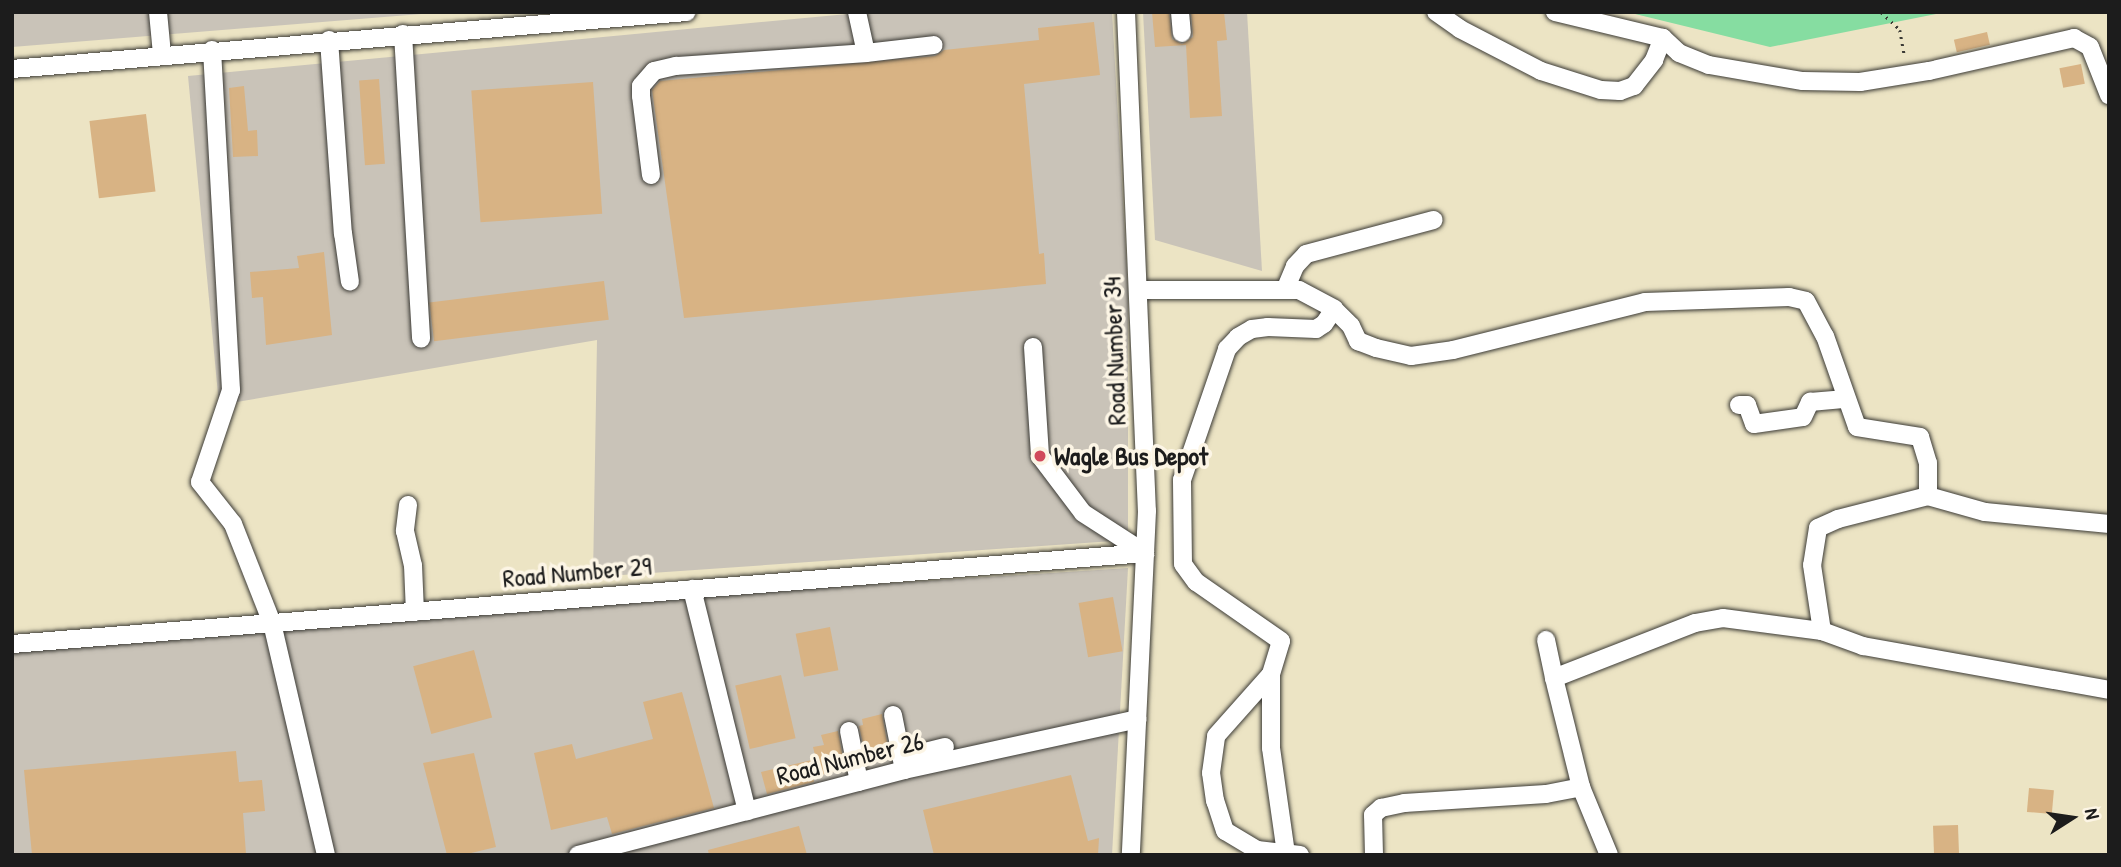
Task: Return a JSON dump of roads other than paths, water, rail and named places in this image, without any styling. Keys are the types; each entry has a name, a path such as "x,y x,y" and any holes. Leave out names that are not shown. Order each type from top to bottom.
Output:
{"street":[{"path":"158,12 162,54"},
{"path":"12,69 403,34 478,20 687,12"},
{"path":"857,12 866,53"},
{"name":"Road Number 34","path":"1126,12 1147,511 1131,855"},
{"path":"1181,12 1182,33"},
{"path":"1436,12 1460,29 1541,71 1601,90 1620,91 1634,86 1654,60 1663,38"},
{"path":"1555,12 1663,38 1679,53 1709,65 1761,76 1803,81 1860,82 2074,38 2090,47 2109,96"},
{"path":"403,34 421,338"},
{"path":"330,40 343,233 350,282"},
{"path":"651,175 641,96 642,86 654,71 676,66 866,53 934,45"},
{"path":"212,50 231,390 200,482 233,524 272,623 326,855"},
{"path":"1285,290 1295,266 1306,254 1434,220"},
{"path":"1138,290 1299,290 1334,309 1351,326 1358,341 1411,356 1453,350 1644,302 1789,297 1806,301 1814,313 1841,377 1857,427 1920,438 1927,463 1928,496"},
{"path":"1271,674 1216,736 1212,749 1215,801 1225,831 1256,852 1293,854 1271,748 1271,674 1281,640 1243,618 1196,582 1183,564 1182,480 1227,349 1238,337 1260,328 1316,329 1324,324 1334,309"},
{"path":"1033,347 1040,456 1083,513 1145,553"},
{"path":"1739,405 1747,405 1754,424 1803,417 1810,402 1846,399"},
{"path":"1822,631 1812,565 1818,527 1838,519 1928,496 1985,512 2109,524"},
{"path":"408,505 405,531 413,565 415,612"},
{"name":"Road Number 29","path":"12,644 1145,553"},
{"path":"692,589 747,811"},
{"path":"1554,677 1662,635 1723,618 1822,631 1863,646 2109,690"},
{"path":"1546,640 1581,787 1609,855"},
{"path":"893,715 907,763"},
{"name":"Road Number 26","path":"578,855 859,782 935,754 1137,719"},
{"path":"849,731 859,782"},
{"path":"1374,855 1373,815 1381,808 1404,803 1546,794 1581,787"}],"place":[{"name":"Wagle Bus Depot","path":"1040,456"}]}
